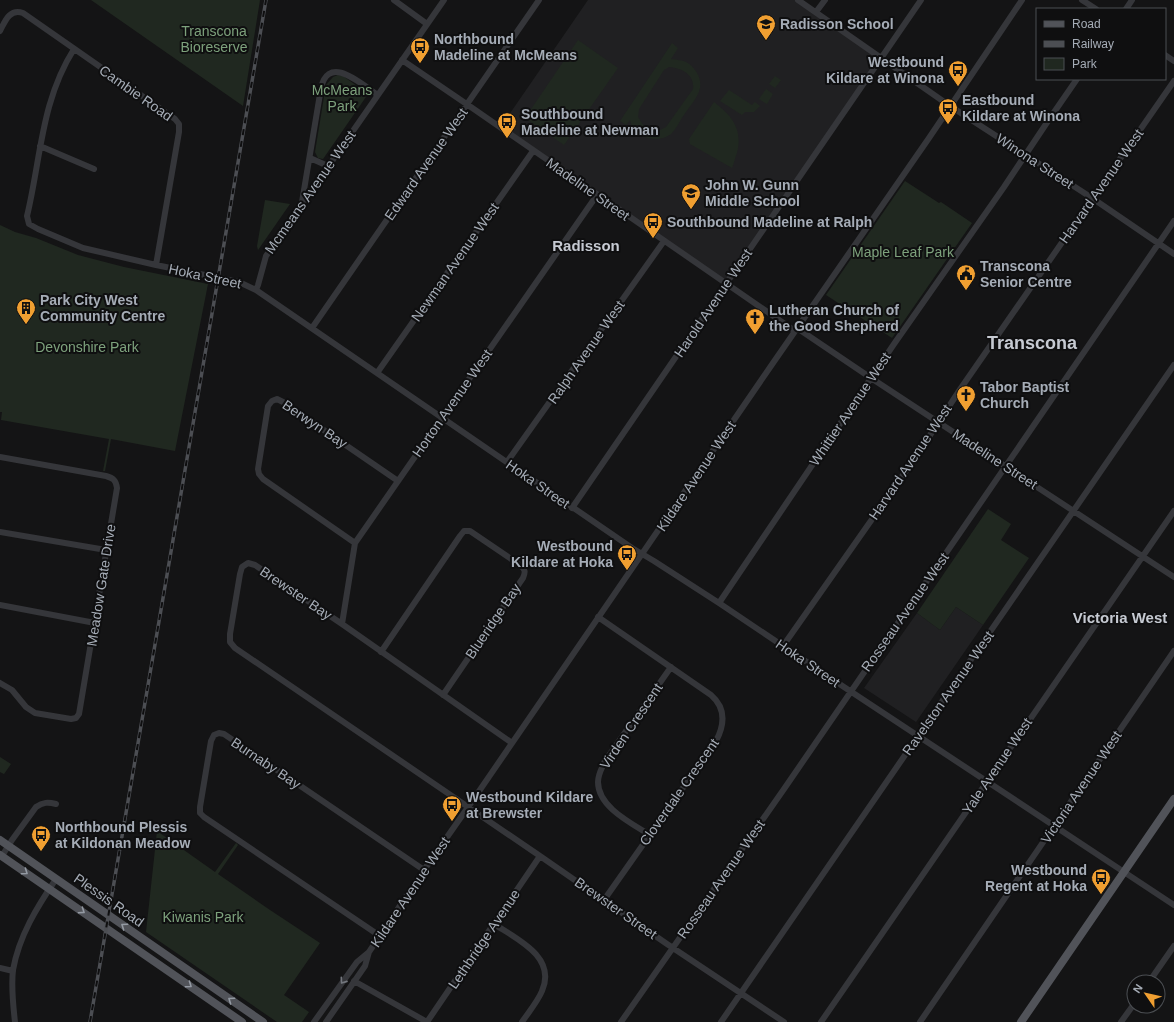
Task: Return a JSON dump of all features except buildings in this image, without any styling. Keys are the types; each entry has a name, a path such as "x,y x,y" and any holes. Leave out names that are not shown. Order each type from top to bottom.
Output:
{"main road":[{"path":"1021,1022 1174,799"},
{"name":"Plessis Road","path":"0,840 263,1022"},
{"name":"Plessis Road","path":"1,856 242,1022"}],"street":[{"path":"394,0 427,24"},
{"path":"402,60 444,0"},
{"name":"Edward Avenue West","path":"312,328 468,105 539,0"},
{"name":"Winona Street","path":"798,0 950,106 1026,154 1174,254"},
{"path":"816,12 824,0"},
{"name":"Harold Avenue West","path":"572,508 921,0"},
{"name":"Kildare Avenue West","path":"314,1022 357,962 369,952 1022,0"},
{"path":"1082,0 1094,8"},
{"name":"Cambie Road","path":"0,31 10,14 20,12 175,119 179,124 180,132 156,265"},
{"name":"Hoka Street","path":"74,49 53,91 47,110 27,216 29,224 83,248 239,282 256,290 572,508 719,603 1174,905"},
{"name":"Madeline Street","path":"402,60 726,284 1174,577"},
{"name":"Mcmeans Avenue West","path":"256,290 266,256 402,60"},
{"path":"302,203 321,88 326,77 335,72 342,72 378,95"},
{"name":"Whittier Avenue West","path":"719,603 871,378 1076,80"},
{"name":"Harvard Avenue West","path":"783,646 915,458 938,422 1174,81"},
{"path":"40,146 94,169"},
{"name":"Newman Avenue West","path":"377,373 533,151"},
{"path":"310,158 328,166"},
{"name":"Horton Avenue West","path":"342,624 355,543 597,195"},
{"name":"Rosseau Avenue West","path":"621,1022 784,789 1174,221"},
{"name":"Ralph Avenue West","path":"507,462 664,241"},
{"name":"Ravelston Avenue West","path":"721,1022 1174,364"},
{"name":"Berwyn Bay","path":"355,543 263,479 259,474 259,464 268,406 272,401 277,399 283,402 398,481"},
{"name":"Meadow Gate Drive","path":"0,457 106,476 117,483 80,714 76,718 71,719 34,713 26,707 12,690 0,683"},
{"name":"Yale Avenue West","path":"821,1022 1174,511"},
{"name":"Blueridge Bay","path":"381,652 464,531 470,531 520,565 525,569 523,578 443,695"},
{"path":"0,532 106,550"},
{"name":"Brewster Bay","path":"468,807 235,648 230,642 230,634 242,567 248,563 255,565 512,743"},
{"path":"0,605 95,623"},
{"name":"Cloverdale Crescent","path":"598,617 716,700 720,706 723,720 722,728 716,741 604,900"},
{"name":"Victoria Avenue West","path":"920,1022 1174,651"},
{"name":"Virden Crescent","path":"650,836 609,806 604,800 598,782 600,771 605,761 671,667"},
{"name":"Burnaby Bay","path":"380,936 200,813 211,741 214,735 219,733 224,734 424,870"},
{"path":"1,856 36,807 41,803 47,802 56,804"},
{"name":"Brewster Street","path":"468,807 672,948 784,1022"},
{"name":"Lethbridge Avenue","path":"427,1022 540,856"},
{"path":"15,1022 12,1001 13,971 17,955 26,928 56,879"},
{"path":"494,924 532,949 540,957 546,971 542,992 522,1022"},
{"path":"1155,974 1174,946"},
{"name":"Kildare Avenue West","path":"326,1022 365,966 369,952"},
{"path":"0,968 13,971"},
{"path":"354,981 427,1022"}],"shaded area":[{"path":"588,0 798,0 880,58 726,284 500,128"},
{"path":"956,607 983,625 916,722 864,688 917,613 940,630"}],"green space":[{"name":"Transcona Bioreserve","path":"91,0 260,0 243,106"},
{"path":"578,40 618,68 564,145 525,118"},
{"path":"672,43 678,48 671,59 681,60 689,64 695,70 700,80 700,88 697,95 674,131 664,138 648,138 634,130 630,120 626,125 620,121","holes":["669,67 682,70 686,73 692,79 693,89 666,127 655,131 647,129 638,117 639,109 664,70"]},
{"name":"McMeans Park","path":"338,75 343,76 368,94 323,159 318,158 315,152 326,85 333,77"},
{"path":"775,76 781,80 775,88 769,84"},
{"path":"766,89 773,94 767,104 759,99"},
{"path":"729,90 752,105 755,102 760,106 754,112 745,112 742,115 720,101"},
{"path":"714,102 731,118 737,130 737,153 732,168 690,144 689,139"},
{"name":"Maple Leaf Park","path":"905,181 939,203 941,202 972,223 892,338 826,295"},
{"path":"265,200 290,204 258,250 257,246"},
{"name":"Devonshire Park","path":"0,225 78,255 124,267 208,284 175,451 111,439 105,471 103,471 109,439 1,420"},
{"path":"988,509 1011,524 1001,540 1029,558 983,625 956,607 940,630 917,613"},
{"path":"0,757 11,764 4,774 0,772"},
{"name":"Kiwanis Park","path":"157,831 215,872 236,843 238,845 218,874 320,943 284,995 309,1012 302,1022 277,1022 146,932"}],"railway":[{"path":"90,1022 266,0"}],"place":[{"name":"Radisson School","path":"766,41"},
{"name":"Northbound Madeline at McMeans","path":"420,64"},
{"name":"Westbound Kildare at Winona","path":"958,87"},
{"name":"Eastbound Kildare at Winona","path":"948,125"},
{"name":"Southbound Madeline at Newman","path":"507,139"},
{"name":"John W. Gunn Middle School","path":"691,210"},
{"name":"Southbound Madeline at Ralph","path":"653,239"},
{"name":"Transcona Senior Centre","path":"966,291"},
{"name":"Park City West Community Centre","path":"26,325"},
{"name":"Lutheran Church of the Good Shepherd","path":"755,335"},
{"name":"Tabor Baptist Church","path":"966,412"},
{"name":"Westbound Kildare at Hoka","path":"627,571"},
{"name":"Westbound Kildare at Brewster","path":"452,822"},
{"name":"Northbound Plessis at Kildonan Meadow","path":"41,852"},
{"name":"Westbound Regent at Hoka","path":"1101,895"}],"district":[{"name":"Radisson","path":"586,246"},
{"name":"Transcona","path":"1032,343"},
{"name":"Victoria West","path":"1120,618"}]}
